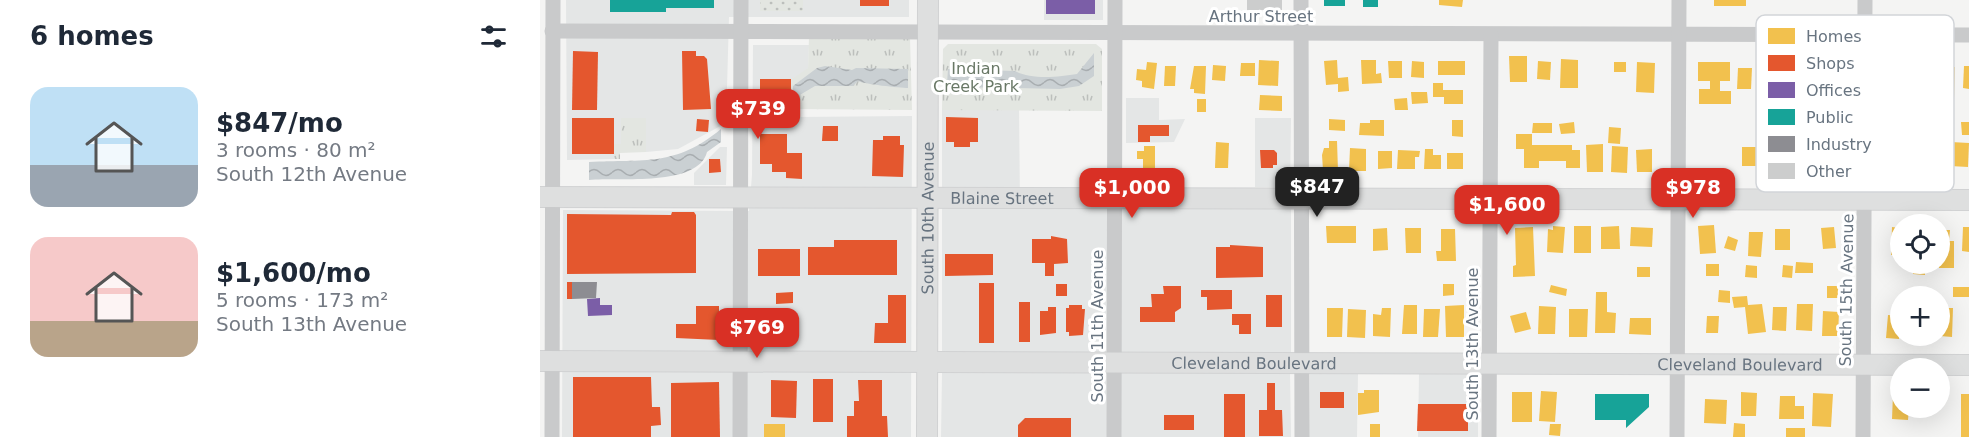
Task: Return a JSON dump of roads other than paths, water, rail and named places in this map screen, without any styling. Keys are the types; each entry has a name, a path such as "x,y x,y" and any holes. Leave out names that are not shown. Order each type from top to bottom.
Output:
{"main road":[{"name":"South 10th Avenue","path":"927,437 928,0"},
{"name":"Blaine Street","path":"546,197 1969,200"},
{"name":"Cleveland Boulevard","path":"546,361 741,364 1969,365"}],"street":[{"path":"552,437 546,361 546,197 548,34 553,0"},
{"path":"740,437 741,0"},
{"name":"South 11th Avenue","path":"1114,437 1115,0"},
{"path":"1301,0 1302,437"},
{"path":"1677,437 1676,200 1679,0"},
{"name":"Arthur Street","path":"548,34 929,30 1302,35 1756,33"},
{"name":"South 13th Avenue","path":"1489,437 1491,35"},
{"name":"South 15th Avenue","path":"1863,437 1865,192"}],"water":[{"path":"1094,53 1094,76 1079,86 1060,89 962,87 947,84 948,69 1015,71 1037,77 1077,74"},
{"path":"825,66 852,70 856,68 908,69 908,88 858,81 853,86 815,86 793,99 793,86 817,68"},
{"path":"721,129 721,142 707,152 701,163 689,171 656,178 589,180 589,162 659,159 689,150"}],"park label":[{"name":"Indian Creek Park","path":"976,77"}]}
